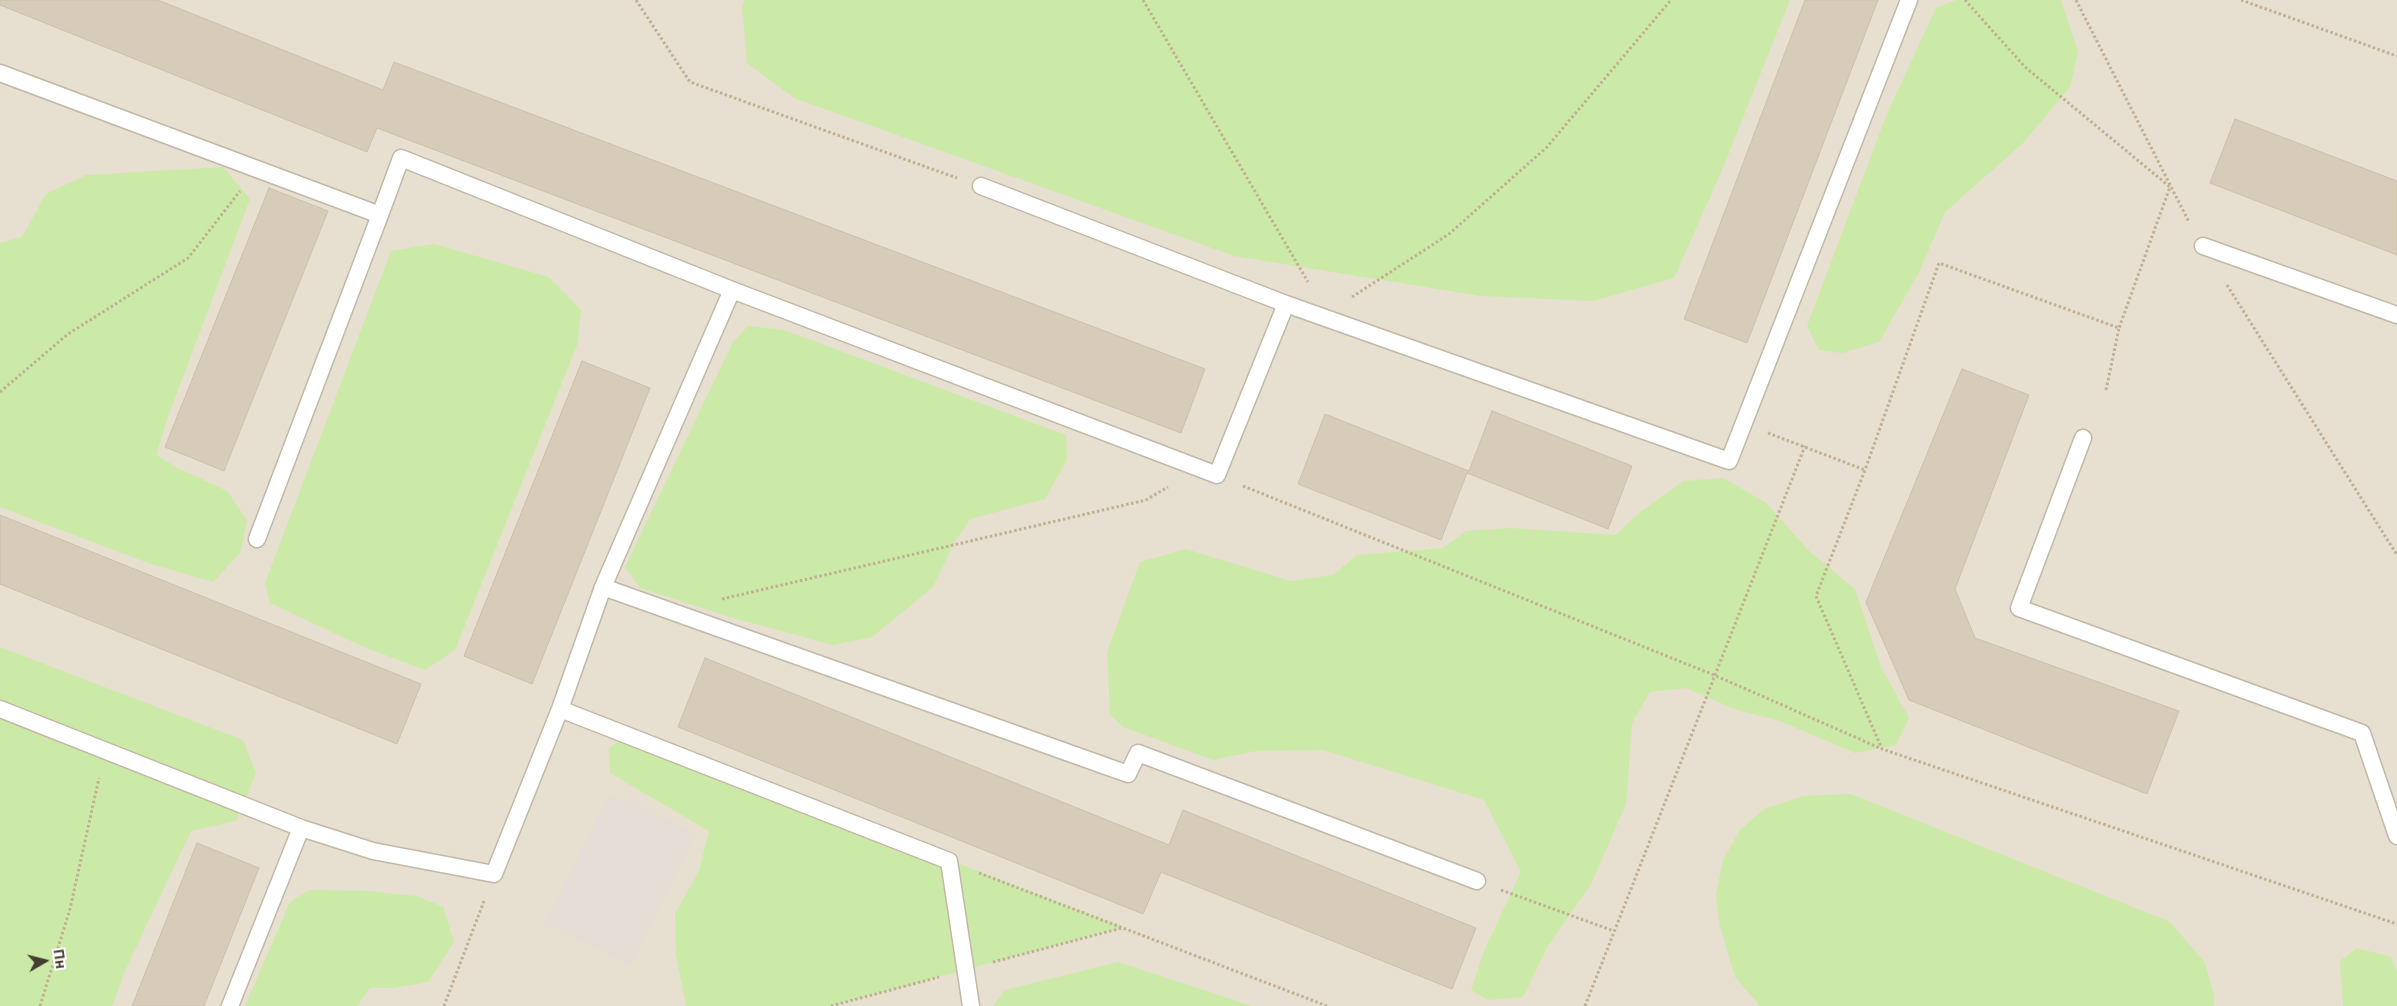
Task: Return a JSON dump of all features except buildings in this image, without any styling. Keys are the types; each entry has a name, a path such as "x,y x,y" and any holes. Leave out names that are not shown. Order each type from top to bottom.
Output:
{"lane":[{"path":"981,186 1286,304 1328,317 1729,461 1909,0"},
{"path":"0,73 380,215"},
{"path":"257,539 401,158 732,290 1217,475 1286,304"},
{"path":"2202,246 2397,316"},
{"path":"0,709 300,828 373,851 494,874 560,709 604,588 732,290"},
{"path":"2083,438 2019,608 2362,733 2397,836"},
{"path":"604,588 1128,774 1138,752 1477,881"},
{"path":"560,709 949,861 971,1006"},
{"path":"230,1006 300,828"}],"path":[{"path":"636,0 690,82 981,186"},
{"path":"1143,0 1328,317 1449,234 1547,147 1671,0"},
{"path":"1965,0 2025,67 2170,187 2119,328"},
{"path":"2241,0 2397,56"},
{"path":"0,392 68,334 188,258 257,169"},
{"path":"1744,424 1865,470"},
{"path":"1585,1006 1805,446"},
{"path":"718,600 1146,500 1199,469"},
{"path":"1217,475 1714,675 1882,749"},
{"path":"40,1006 70,909 105,750"},
{"path":"949,861 1327,1006"},
{"path":"444,1006 494,874"},
{"path":"1477,881 1614,931"}],"shaded area":[{"path":"0,0 2397,0 2397,1006 0,1006"},
{"path":"609,794 697,835 631,965 545,923"}],"green space":[{"path":"745,0 1790,0 1722,170 1674,278 1593,301 1481,296 1234,256 794,98 747,63 742,7"},
{"path":"1956,0 2061,0 2078,52 2070,87 2023,143 1945,212 1919,272 1879,342 1842,353 1819,350 1807,326 1886,116 1936,8"},
{"path":"223,167 250,199 169,414 156,455 176,467 227,491 247,520 240,553 213,582 151,564 0,507 0,243 22,237 46,194 86,175"},
{"path":"434,244 549,277 581,310 577,345 455,650 425,670 364,647 270,603 265,583 391,251"},
{"path":"748,326 784,330 1066,435 1067,460 1045,499 970,519 954,543 933,587 872,637 833,645 730,617 640,588 625,567 733,342"},
{"path":"1723,478 1765,502 1810,552 1855,589 1881,667 1909,718 1896,745 1855,753 1780,721 1737,710 1686,688 1650,692 1632,723 1626,804 1591,884 1548,946 1523,997 1488,1000 1471,990 1484,951 1521,872 1484,800 1323,750 1256,751 1213,760 1123,727 1110,714 1107,652 1140,562 1186,549 1291,581 1333,575 1357,555 1443,548 1466,531 1511,528 1616,535 1640,512 1684,481"},
{"path":"0,647 243,740 256,773 236,821 191,831 124,973 112,1006 0,1006"},
{"path":"625,735 1123,927 831,1006 686,1006 676,955 675,914 699,871 709,831 610,773 609,749"},
{"path":"1851,794 2170,922 2205,963 2214,996 2214,1006 1760,1006 1735,977 1720,927 1716,894 1723,860 1740,830 1764,809 1803,796"},
{"path":"309,890 368,891 417,896 443,907 454,942 428,982 394,988 370,988 357,1006 245,1006 290,902"},
{"path":"2357,948 2391,957 2397,972 2397,1006 2343,1006 2340,961"},
{"path":"1118,962 1252,1006 993,1006 1005,990"}]}
